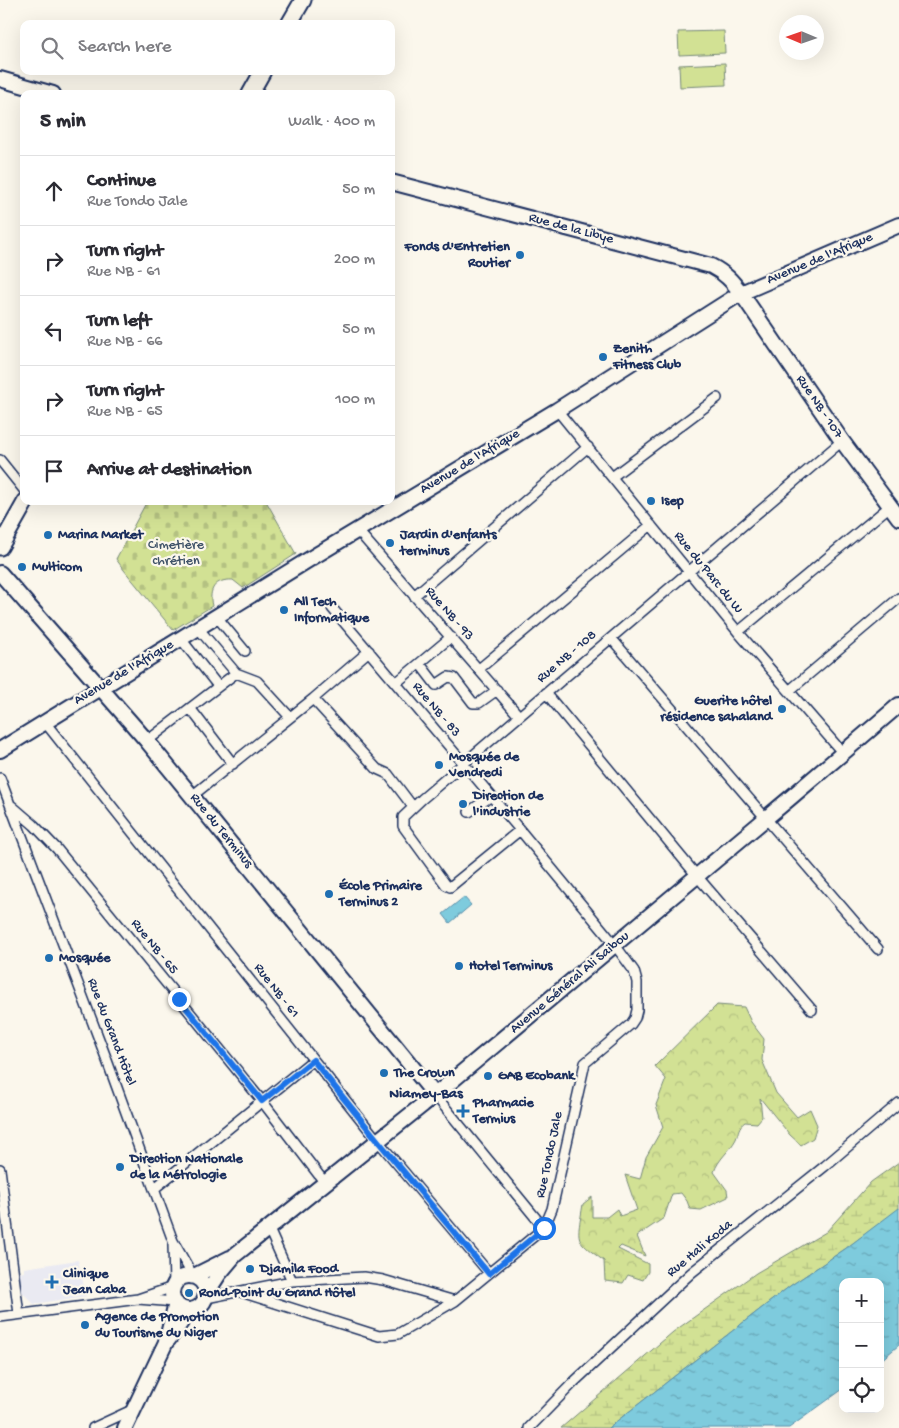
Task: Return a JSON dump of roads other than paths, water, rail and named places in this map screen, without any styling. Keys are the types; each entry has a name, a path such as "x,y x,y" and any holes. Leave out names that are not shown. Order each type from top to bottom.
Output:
{"main road":[{"path":"291,20 302,0"},
{"path":"252,90 261,75"},
{"path":"0,546 24,505"}],"street":[{"path":"2,82 36,90"},
{"name":"Rue de la Libye","path":"395,183 711,266 728,276 741,293"},
{"name":"Avenue de l'Afrique","path":"0,750 44,721 557,410 741,293 899,225"},
{"name":"Rue NB - 107","path":"741,293 842,440 899,518"},
{"path":"612,477 717,398"},
{"name":"Rue du Parc du W","path":"557,410 738,632 842,752"},
{"name":"Rue NB - 108","path":"520,830 459,880 448,886 402,822 403,816 412,807 842,440"},
{"path":"414,596 588,447"},
{"path":"0,460 20,485"},
{"path":"738,632 890,506"},
{"path":"479,669 651,525"},
{"name":"Rue NB - 93","path":"358,530 519,716"},
{"name":"Rue du Terminus","path":"0,573 147,741 435,1095"},
{"path":"789,691 899,598"},
{"name":"Rue NB - 83","path":"332,608 615,945"},
{"path":"217,617 245,651"},
{"path":"198,628 236,673 257,681 289,716"},
{"path":"396,683 451,637"},
{"path":"611,638 878,949"},
{"path":"181,639 218,686"},
{"path":"192,796 289,716 313,699 369,651"},
{"path":"420,664 436,685 448,678 454,678 473,703 479,703 497,690"},
{"path":"147,741 236,673"},
{"path":"546,693 697,876 812,1010"},
{"path":"313,699 377,769 388,774 412,807"},
{"name":"Avenue Général Ali Saibou","path":"206,1296 219,1274 235,1255 435,1095 899,704"},
{"path":"190,708 233,764"},
{"name":"Rue NB - 61","path":"44,721 378,1141 489,1274"},
{"name":"Rue du Grand Hôtel","path":"0,778 173,1241 194,1276"},
{"path":"469,812 491,796"},
{"name":"Rue NB - 65","path":"11,806 34,825 57,849 262,1101 324,1183"},
{"name":"Rue Tondo Jale","path":"206,1296 241,1292 379,1336 398,1334 455,1301 544,1228 552,1209 585,1063 631,1024 638,1010 636,976 615,945"},
{"path":"154,1188 313,1060"},
{"path":"435,1095 544,1228"},
{"name":"Rue Hali Koda","path":"529,1428 574,1382 691,1273 825,1166 899,1103"},
{"path":"0,1168 19,1314"},
{"path":"268,1228 292,1281"},
{"name":"Rue du Grand Hôtel","path":"173,1241 174,1286"},
{"name":"Avenue Général Ali Saibou","path":"194,1276 235,1255"},
{"path":"0,1317 138,1299 174,1286 182,1277 194,1276 203,1283 206,1296 200,1306 190,1310 166,1342"},
{"path":"241,1292 292,1281 364,1277 383,1280 455,1301"},
{"path":"174,1286 172,1295 176,1303 182,1308 190,1310"},
{"path":"138,1299 176,1303"},
{"path":"125,1428 166,1342 176,1303"},
{"path":"93,1428 134,1409"}],"water":[{"path":"464,897 471,905 450,923 443,914"},
{"path":"899,1208 899,1345 884,1358 884,1278 839,1278 839,1392 789,1428 608,1428 790,1286 845,1249"}],"place":[{"name":"Fonds d'Entretien Routier","path":"520,255"},
{"name":"Zenith Fitness Club","path":"603,357"},
{"name":"Isep","path":"651,501"},
{"name":"Marina Market","path":"48,535"},
{"name":"Jardin d'enfants terminus","path":"390,543"},
{"name":"Multicom","path":"22,567"},
{"name":"All Tech Informatique","path":"284,610"},
{"name":"Guerite hôtel résidence sahaland","path":"782,709"},
{"name":"Mosquée de Vendredi","path":"439,765"},
{"name":"Direction de l'industrie","path":"463,804"},
{"name":"École Primaire Terminus 2","path":"329,894"},
{"name":"Mosquée","path":"49,958"},
{"name":"Hotel Terminus","path":"459,966"},
{"name":"The Crown","path":"384,1073"},
{"name":"GAB Ecobank","path":"488,1076"},
{"name":"Pharmacie Termius","path":"463,1111"},
{"name":"Direction Nationale de la Métrologie","path":"120,1167"},
{"name":"Djamila Food","path":"250,1269"},
{"name":"Clinique Jean Caba","path":"52,1282"},
{"name":"Rond-Point du Grand Hôtel","path":"189,1293"},
{"name":"Agence de Promotion du Tourisme du Niger","path":"85,1325"}],"district":[{"name":"Niamey-Bas","path":"426,1094"}],"park label":[{"name":"Cimetière chrétien","path":"176,554"}]}
